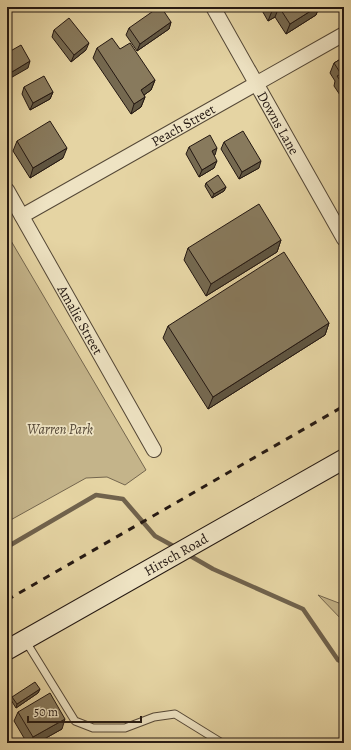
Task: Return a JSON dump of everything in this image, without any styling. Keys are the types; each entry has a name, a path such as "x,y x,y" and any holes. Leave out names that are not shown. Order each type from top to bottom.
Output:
{"main road":[{"name":"Hirsch Road","path":"7,650 344,459"}],"street":[{"name":"Downs Lane","path":"212,7 344,239"},
{"name":"Peach Street","path":"22,216 344,34"},
{"name":"Amalie Street","path":"7,190 154,450"}],"lane":[{"path":"25,640 74,721 93,728 125,728 154,717 175,714 222,743"}],"green space":[{"name":"Warren Park","path":"7,234 146,470 125,485 107,477 86,478 7,522"},
{"path":"318,595 344,605 344,622"}],"building":[{"path":"161,7 171,22 140,44 129,28"},
{"path":"269,7 278,7 272,11"},
{"path":"279,7 317,7 290,24"},
{"path":"69,18 89,43 74,55 54,30"},
{"path":"112,38 120,49 130,43 155,80 141,90 145,97 134,104 97,48"},
{"path":"21,45 30,61 7,75 7,53"},
{"path":"344,57 344,86 337,76 341,74 334,63"},
{"path":"44,76 53,92 33,103 24,87"},
{"path":"50,121 67,148 33,168 17,141"},
{"path":"243,131 261,161 242,172 224,142"},
{"path":"210,135 217,148 212,151 217,161 202,170 189,147"},
{"path":"218,175 226,187 214,194 206,183"},
{"path":"259,204 281,240 211,284 188,248"},
{"path":"284,252 329,323 213,397 168,326"},
{"path":"35,682 40,689 17,704 12,697"},
{"path":"50,693 65,719 33,737 18,712"}],"waterway":[{"path":"7,547 96,495 123,499 155,536 177,548"},
{"path":"187,554 213,569 303,609 338,660 344,663"}],"railway":[{"path":"7,600 344,406"}]}
